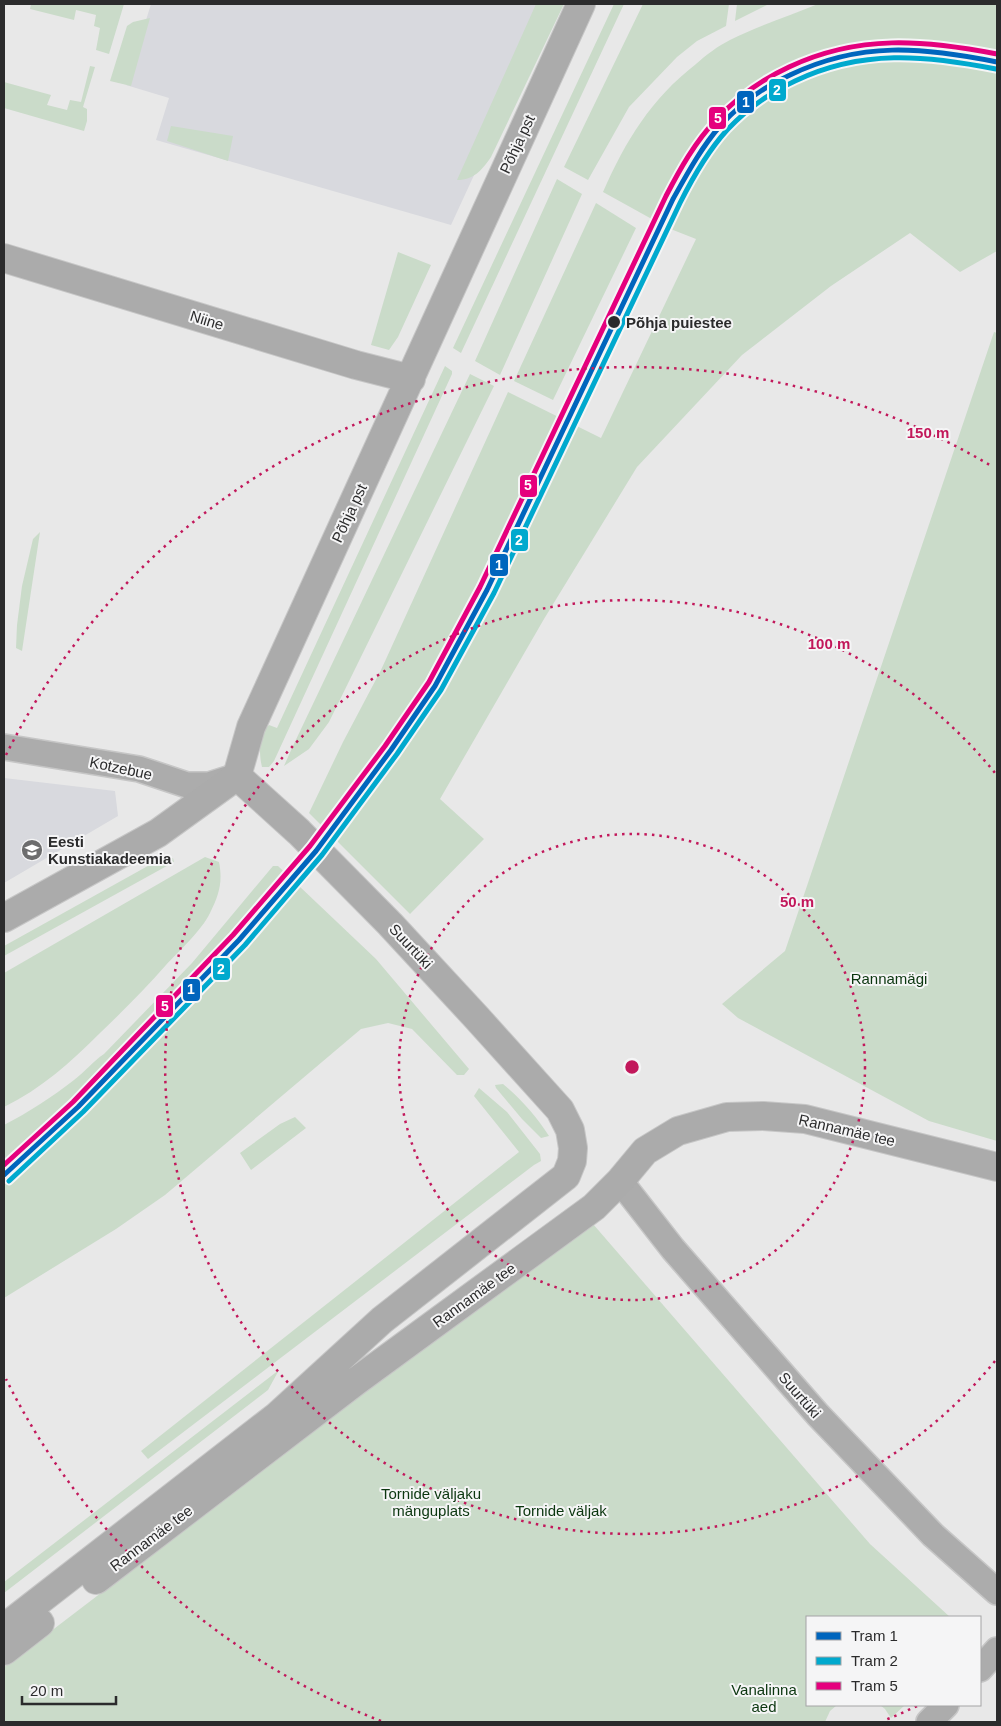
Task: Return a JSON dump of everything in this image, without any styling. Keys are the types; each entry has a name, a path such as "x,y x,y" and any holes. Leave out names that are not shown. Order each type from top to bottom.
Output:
{"main road":[{"name":"Põhja pst","path":"237,776 251,727 581,4"},
{"name":"Niine","path":"4,258 356,365 411,379"},
{"path":"4,918 158,833 237,776"},
{"name":"Suurtüki","path":"237,776 299,832 390,924 560,1110 570,1130"},
{"name":"Rannamäe tee","path":"4,1651 355,1382 594,1207 620,1181 645,1151 678,1131 727,1117 763,1116 805,1119 997,1167"},
{"name":"Rannamäe tee","path":"4,1628 277,1416 382,1320 566,1176 572,1161 573,1148 570,1130"}],"street":[{"name":"Kotzebue","path":"4,746 139,769 187,785 209,785 237,776"},
{"name":"Suurtüki","path":"620,1181 673,1249 818,1415 933,1535 997,1592"},
{"path":"981,1668 997,1650"},
{"path":"929,1722 945,1706"}],"shaded area":[{"path":"151,4 553,4 451,225 156,140 169,98 126,85"},
{"name":"Eesti Kunstiakadeemia","path":"4,778 115,791 118,816 4,883"}],"green space":[{"path":"31,4 124,4 109,54 96,50 100,28 94,26 96,15 76,10 74,20 30,9"},
{"path":"536,4 564,4 491,157 473,176 457,180"},
{"path":"614,4 624,4 461,353 453,348"},
{"path":"643,4 729,4 726,26 697,41 677,57 629,107 588,180 564,167"},
{"path":"737,4 769,4 735,21"},
{"path":"818,4 997,4 997,251 960,272 910,233 831,286 742,355 637,467 544,619 440,799 484,839 410,914 309,813 343,742 381,670 508,392 601,438 696,239 668,228 603,192 621,155 641,122 680,77 712,51 741,35"},
{"path":"150,18 131,86 110,81 127,26 133,22"},
{"path":"90,66 95,67 83,107 87,109 87,121 84,131 4,108 4,82 51,95 47,105 67,110 70,100 81,102"},
{"path":"171,126 233,136 228,161 167,141"},
{"path":"557,179 582,194 500,375 475,361"},
{"path":"596,203 636,228 553,400 514,381"},
{"path":"398,252 431,265 398,337 389,350 371,345"},
{"name":"Rannamägi","path":"994,332 997,333 997,1141 929,1121 738,1018 722,1004 785,951"},
{"path":"445,366 452,371 452,374 274,761 269,767 262,767 260,751 261,739 265,729 269,725 277,728"},
{"path":"470,374 494,386 329,722 309,749 284,766 292,748"},
{"path":"40,532 22,651 16,648 22,586 33,539"},
{"path":"164,857 173,858 174,862 4,956 4,946"},
{"path":"205,857 219,862 220,882 218,894 202,926 142,991 78,1054 31,1092 4,1107 4,973"},
{"path":"273,866 278,866 376,959 469,1069 464,1075 457,1075 412,1029 388,1023 361,1029 165,1195 116,1229 4,1298 4,1125 31,1110 57,1092 78,1077 104,1054 192,963"},
{"path":"503,1084 528,1108 549,1136 541,1138 522,1119 495,1085"},
{"path":"479,1088 507,1112 540,1154 541,1161 148,1459 141,1451 519,1152 474,1096"},
{"path":"295,1117 306,1128 251,1170 240,1153 280,1124"},
{"name":"Tornide väljak","path":"593,1224 870,1544 949,1616 806,1616 806,1706 836,1706 830,1711 825,1722 4,1722 4,1667 321,1425"},
{"path":"279,1370 268,1390 4,1593 4,1582"},
{"path":"881,1706 904,1706 891,1718"}],"tram line":[{"name":"5","path":"4,1165 73,1102 233,935 310,846 385,746 429,682 480,587 666,196 688,156 708,128 741,97 769,78 815,56 841,49 866,45 918,43 944,45 997,54"},
{"name":"1","path":"4,1175 78,1107 239,940 316,851 391,750 435,686 487,590 673,199 700,152 720,126 744,103 770,85 816,64 842,57 892,50 943,53 997,62"},
{"name":"2","path":"9,1181 83,1112 245,945 322,855 397,754 441,690 494,593 685,193 707,155 727,130 750,108 767,96 795,81 845,64 869,59 919,58 944,60 996,69"}],"place":[{"name":"Põhja puiestee","path":"614,322"},
{"name":"Eesti Kunstiakadeemia","path":"32,850"}],"park label":[{"name":"Tornide väljaku mänguplats","path":"431,1502"},
{"name":"Vanalinna aed","path":"764,1698"}]}
